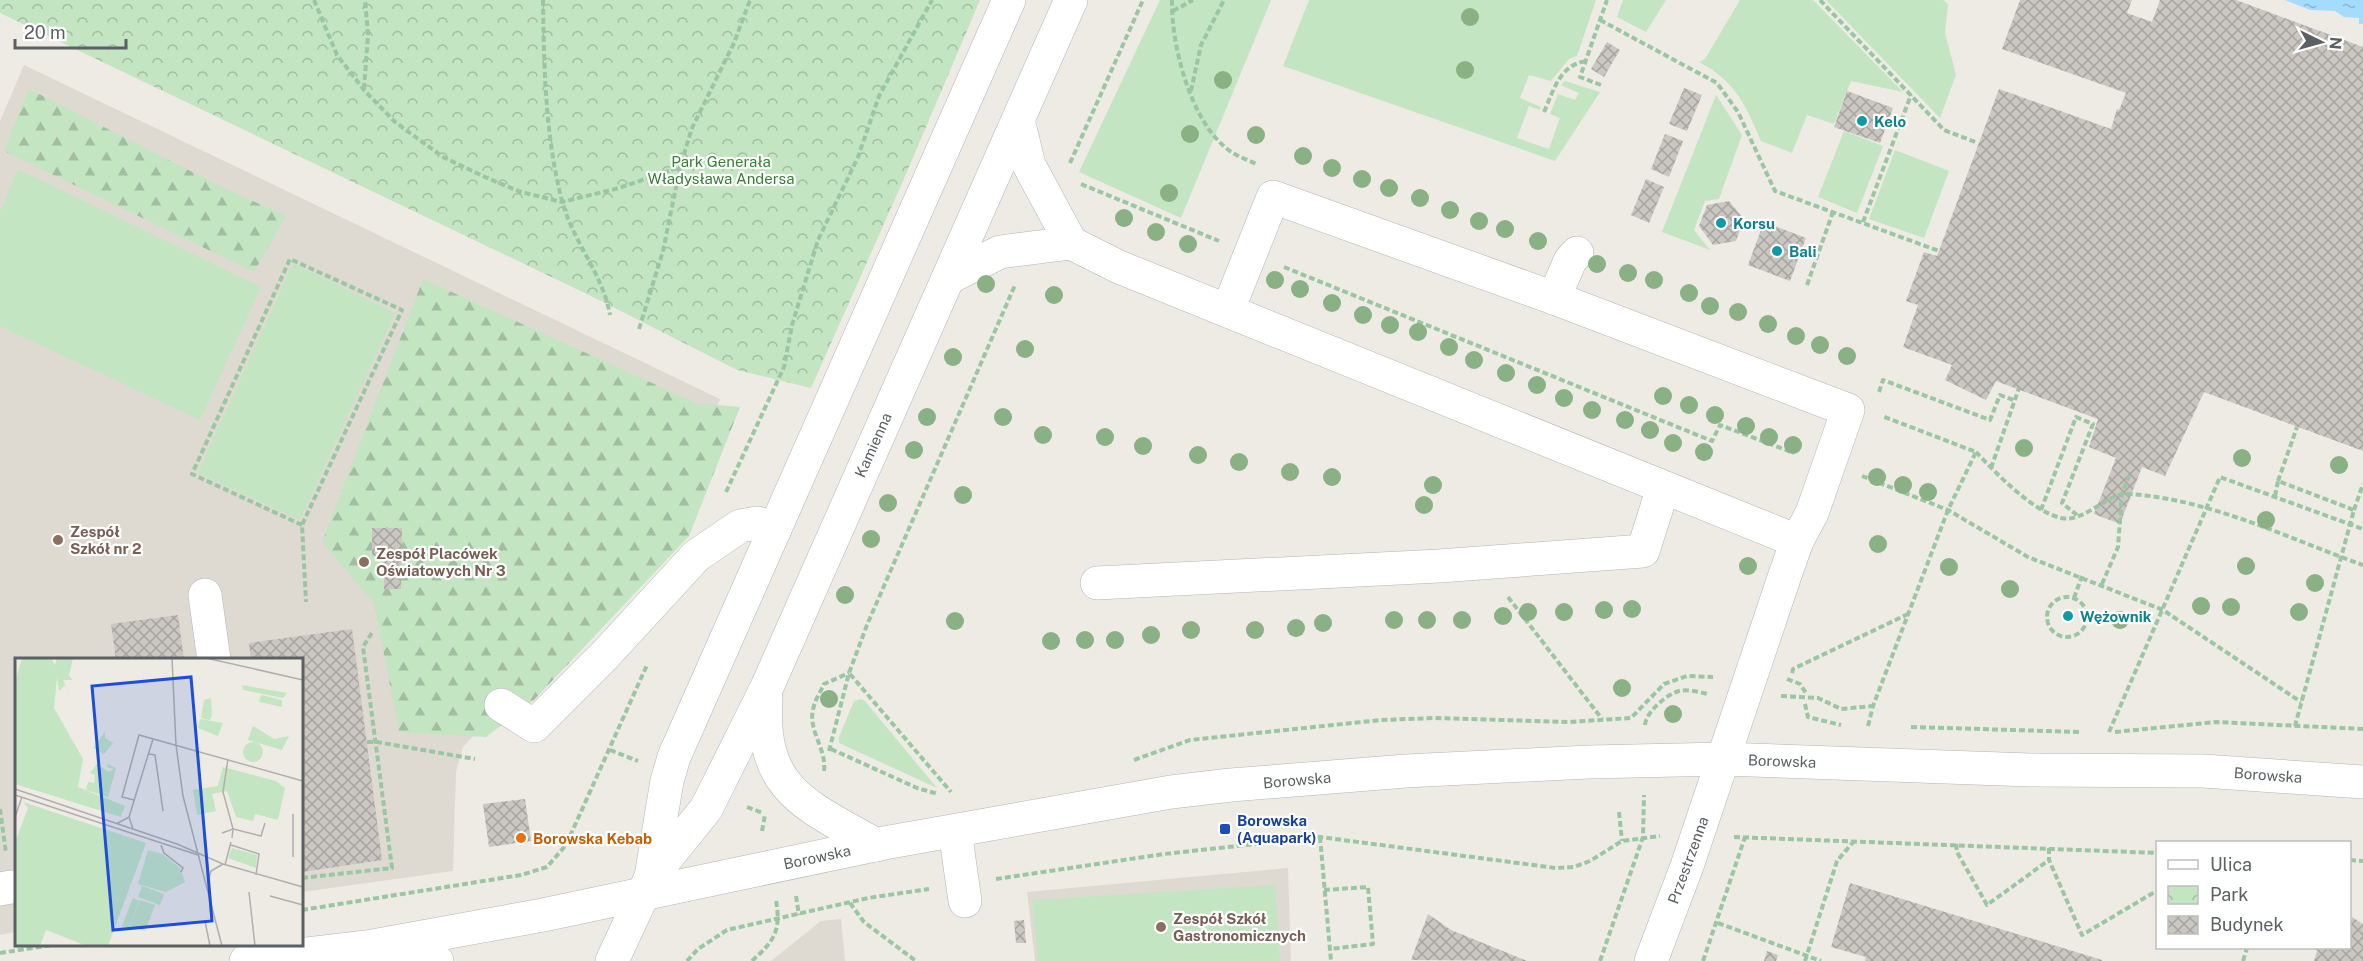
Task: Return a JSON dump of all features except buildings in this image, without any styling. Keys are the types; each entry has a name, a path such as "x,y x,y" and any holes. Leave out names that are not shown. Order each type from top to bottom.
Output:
{"street":[{"name":"Kamienna","path":"648,884 667,781 674,757 1009,0"},
{"name":"Kamienna","path":"612,961 648,884 706,809 767,687 1071,0"},
{"path":"1018,120 1029,165 1071,243 1109,263 1797,541"},
{"path":"1228,310 1272,197 1554,298 1570,261 1577,253"},
{"path":"948,278 1000,252 1071,243"},
{"name":"Przestrzenna","path":"1554,298 1848,410 1812,513 1797,541 1688,866 1651,961"},
{"path":"1097,583 1485,563 1643,551 1663,488"},
{"path":"501,705 534,726 605,655 696,556 740,526 757,523 775,529"},
{"path":"205,595 214,658"},
{"path":"767,687 766,742 780,776 807,805 876,845"},
{"name":"Borowska","path":"246,961 367,947 543,915 648,884 1172,792 1231,785 1406,771 1589,762 1723,759 2030,770 2203,771 2363,782"},
{"path":"955,831 962,890"},
{"path":"367,947 437,961"}],"path":[{"path":"314,0 337,55 364,90 395,122 443,157 521,192 562,202 619,188 680,167"},
{"path":"364,90 368,34 365,0"},
{"path":"543,0 544,78 562,202 577,239 606,293 610,315"},
{"path":"639,329 663,251 680,167 692,128 734,43 750,0"},
{"path":"721,503 784,367 792,325 818,240 858,157 879,96 932,0"},
{"path":"1069,165 1143,0"},
{"path":"1172,0 1175,40 1191,92 1206,126 1229,150 1266,170 1272,197"},
{"path":"1172,11 1193,0"},
{"path":"1191,92 1201,45 1224,0"},
{"path":"1601,85 1580,77 1607,0"},
{"path":"1820,0 1944,130 1978,143"},
{"path":"1600,20 1717,84 1738,112 1775,190 1939,251"},
{"path":"1544,112 1563,71 1570,64 1586,61"},
{"path":"1863,222 1911,95"},
{"path":"1076,181 1712,441 1720,425 1796,454"},
{"path":"1807,285 1833,212"},
{"path":"303,525 192,474 290,259 402,310 303,525 306,602"},
{"path":"849,673 953,793 935,795 830,750 831,735 844,698 849,673 867,625 1019,273"},
{"path":"1876,401 1883,380 1990,420 2000,395 2016,401"},
{"path":"1991,468 2019,388"},
{"path":"1875,425 1880,415 1976,452 1991,468 2041,510 2063,519 2078,515 2122,494 2157,496 2176,503 2208,507 2363,565"},
{"path":"2041,510 2076,417 2093,424 2062,503 2078,515"},
{"path":"2275,496 2297,427"},
{"path":"1868,726 1873,706 1948,510 1976,452"},
{"path":"1855,474 1948,510 2028,557 2082,576 2163,610 2301,702"},
{"path":"2102,584 2118,547 2122,494 2129,476"},
{"path":"2109,732 2220,477 2363,529"},
{"path":"2278,481 2354,510"},
{"path":"2295,726 2349,524 2363,484"},
{"path":"1485,563 1525,620 1603,720"},
{"path":"2074,598 2082,576"},
{"path":"2067,597 2074,598 2085,608 2087,622 2078,634 2064,637 2051,629 2047,615 2054,602 2067,597"},
{"path":"1791,679 1793,669 1908,614"},
{"path":"303,879 392,868 363,647 373,631"},
{"path":"823,754 813,729 813,706 824,684 849,673"},
{"path":"1127,763 1190,740 1381,720 1436,718 1569,722 1631,718 1642,710 1655,690 1664,684 1687,676 1722,679"},
{"path":"1784,680 1791,679 1800,684 1806,693"},
{"path":"1805,704 1808,717 1848,725"},
{"path":"2098,732 2216,722 2363,729"},
{"path":"1858,726 1880,726"},
{"path":"1903,727 2087,732"},
{"path":"367,742 475,759"},
{"path":"303,910 521,875 547,867 566,845 610,750 648,765"},
{"path":"745,806 765,814 762,837"},
{"path":"0,808 6,888"},
{"path":"1619,812 1622,841"},
{"path":"687,961 698,949 728,930 850,903 962,890 1174,852 1320,837 1556,868 1574,867 1590,861 1622,841 1665,836"},
{"path":"1703,961 1718,923 1745,836"},
{"path":"1320,837 1331,961"},
{"path":"1600,961 1643,837"},
{"path":"1727,837 2156,853"},
{"path":"1805,961 1837,861 1854,840"},
{"path":"1956,844 1957,852 1987,905 2049,860"},
{"path":"2049,848 2049,860 2082,935 2156,891"},
{"path":"1324,890 1368,887 1373,944 1330,949"},
{"path":"796,896 799,916"},
{"path":"752,961 770,945 780,920 776,898"},
{"path":"850,903 864,922 916,961"},
{"path":"1718,923 1821,961"},
{"path":"0,953 52,946"}],"shaded area":[{"name":"Zespół Placówek Oświatowych Nr 3","path":"24,65 720,399 672,525 463,747 456,772 453,871 303,892 303,658 15,658 15,932 0,935 0,121"},
{"name":"Zespół Szkół Gastronomicznych","path":"1288,868 1291,961 1035,961 1027,892"},
{"path":"841,919 845,961 771,961 821,921"}],"green space":[{"name":"Park Generała Władysława Andersa","path":"0,0 980,0 811,388 737,370 593,297 0,13"},
{"path":"1160,0 1271,0 1181,218 1079,172"},
{"path":"1309,0 1596,0 1577,56 1569,59 1551,81 1529,75 1520,98 1541,107 1540,110 1529,106 1517,138 1549,149 1560,118 1550,114 1558,94 1575,100 1579,93 1561,85 1565,81 1600,92 1555,161 1283,66"},
{"path":"1623,0 1666,0 1646,32 1617,17"},
{"path":"1740,0 1813,0 1903,92 1851,81 1834,124 1807,115 1792,153 1761,141 1744,105 1731,86 1699,62 1705,59"},
{"path":"1826,0 1943,0 1948,4 1945,33 1956,75 1940,118"},
{"path":"29,89 222,187 286,216 254,272 4,151"},
{"path":"1716,95 1742,135 1719,199 1705,201 1694,230 1710,250 1662,232"},
{"path":"1844,131 1883,146 1857,213 1818,197"},
{"path":"1895,150 1949,171 1924,238 1869,219"},
{"path":"18,169 261,287 200,420 0,326 0,212"},
{"path":"293,263 395,313 300,520 198,473"},
{"path":"423,279 696,403 740,407 689,536 535,699 486,737 399,732 374,603 322,542"},
{"path":"861,699 937,788 839,743 839,737 854,701"},
{"name":"Zespół Szkół Gastronomicznych","path":"1275,885 1280,961 1038,961 1032,900"}],"water":[{"path":"2285,0 2363,0 2363,24 2359,24 2359,18 2344,17 2335,11 2310,10"}],"place":[{"name":"Kelo","path":"1862,121"},
{"name":"Korsu","path":"1721,223"},
{"name":"Bali","path":"1777,251"},
{"name":"Zespół Szkół nr 2","path":"58,540"},
{"name":"Zespół Placówek Oświatowych Nr 3","path":"364,562"},
{"name":"Wężownik","path":"2068,616"},
{"name":"Borowska (Aquapark)","path":"1225,829"},
{"name":"Borowska Kebab","path":"521,838"},
{"name":"Zespół Szkół Gastronomicznych","path":"1161,927"}]}
